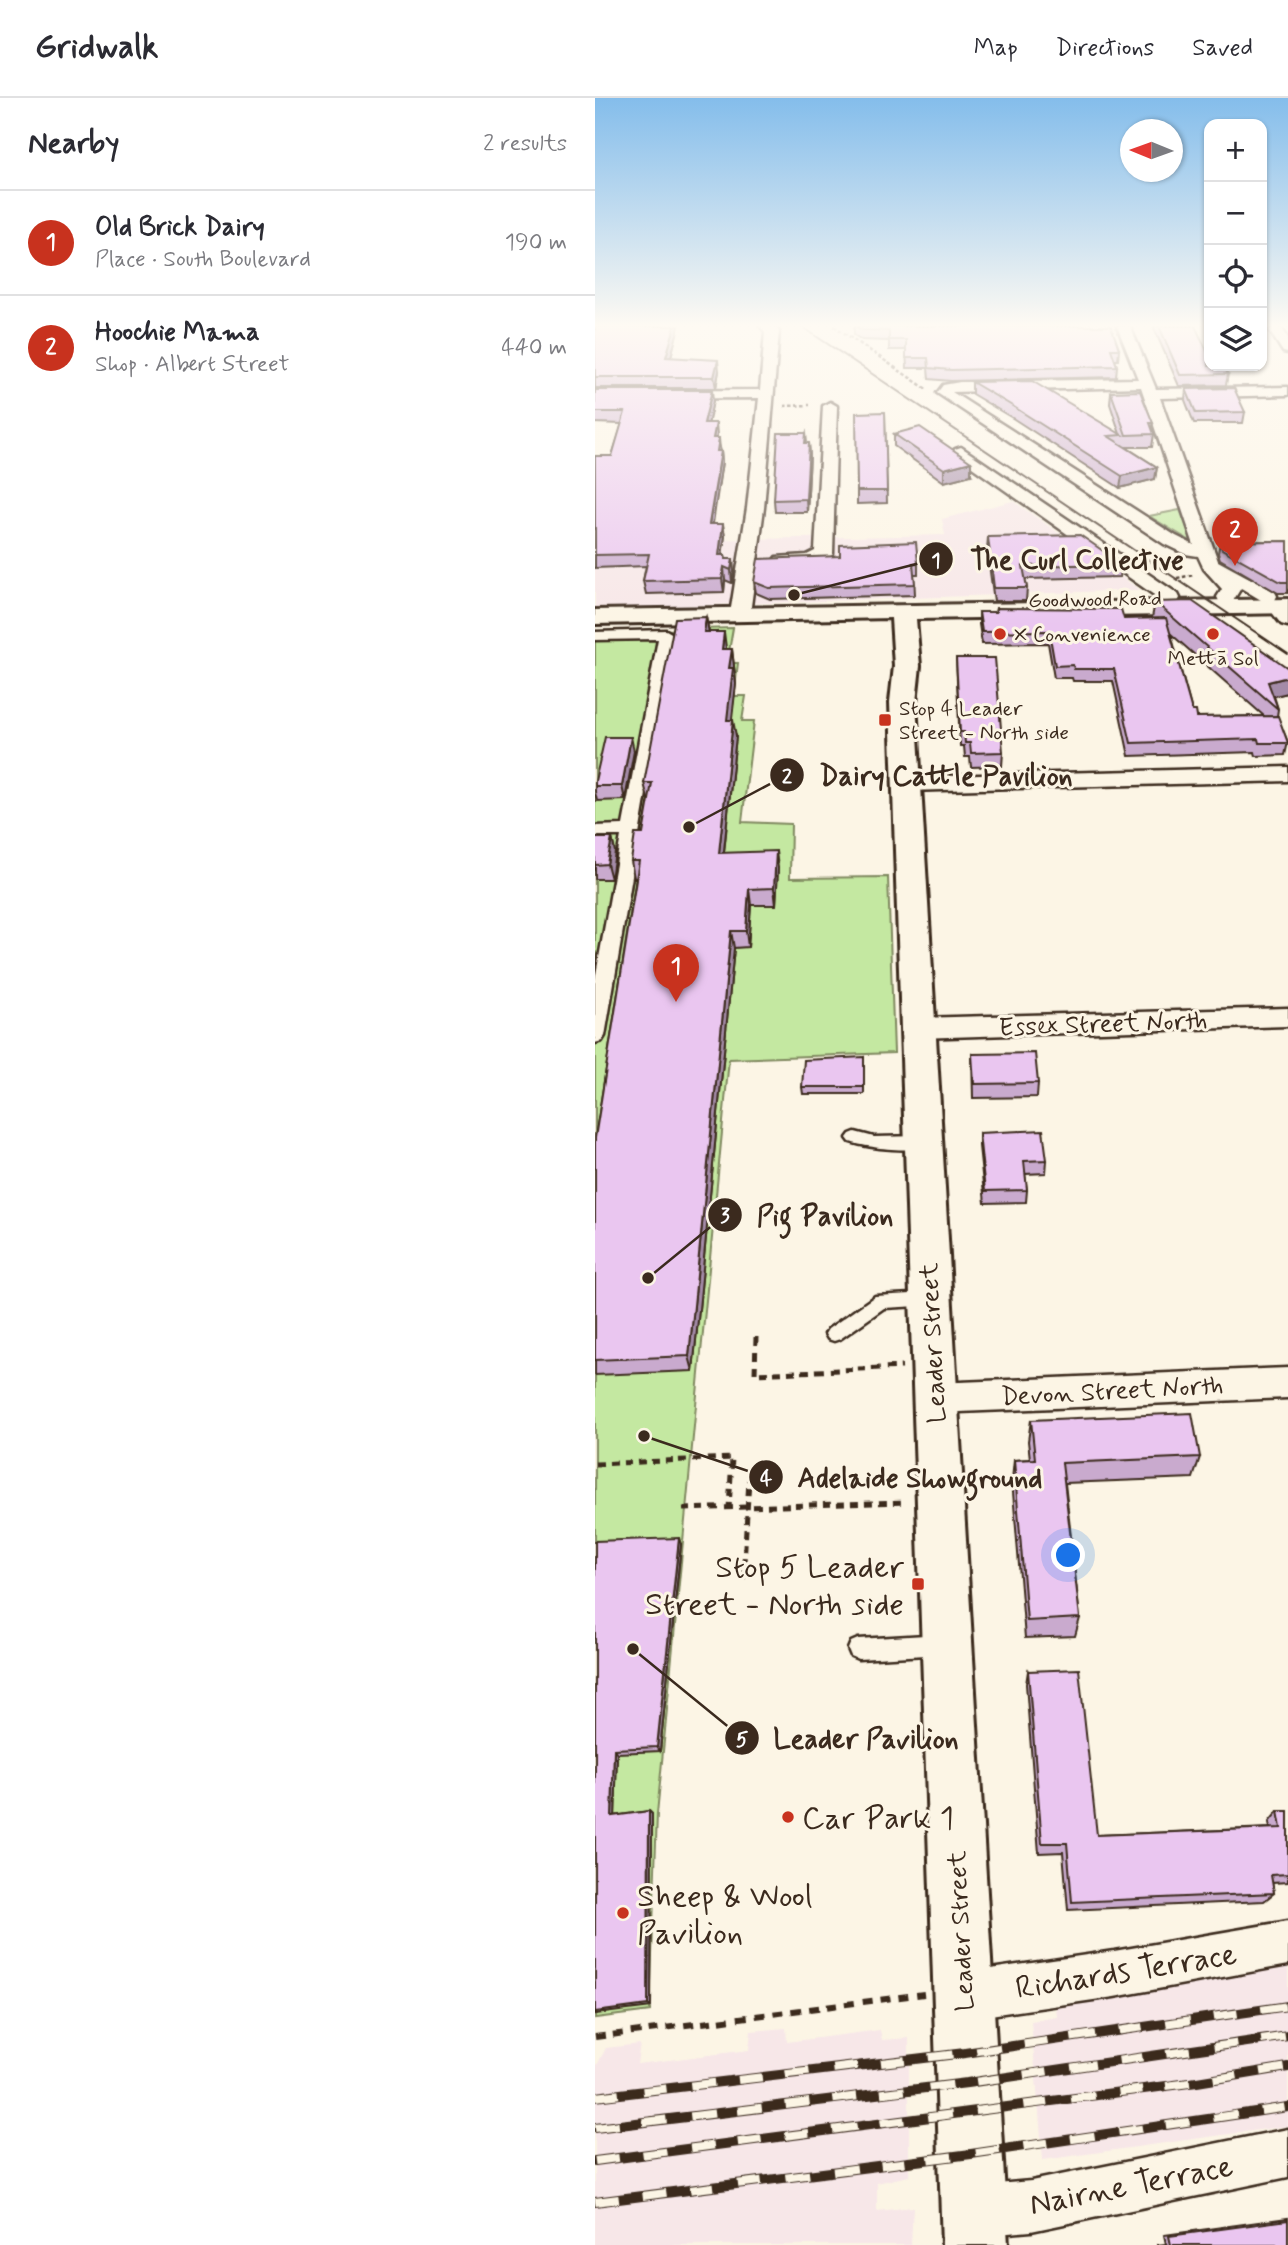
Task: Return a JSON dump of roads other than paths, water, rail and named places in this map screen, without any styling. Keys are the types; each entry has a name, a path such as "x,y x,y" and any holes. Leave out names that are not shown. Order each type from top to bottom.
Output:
{"main road":[{"name":"Goodwood Road","path":"595,617 903,610 959,602 1171,598 1227,615"},
{"name":"Goodwood Road","path":"903,610 932,614 1195,608 1227,615 1281,605"},
{"name":"Leader Street","path":"903,610 907,666 903,702 974,2228"}],"street":[{"path":"740,614 749,562 763,426"},
{"path":"749,562 810,560 824,554 828,426"},
{"path":"995,426 1170,540 1191,550 1207,552 1224,571 1281,605"},
{"path":"1163,426 1211,568 1231,588 1227,615"},
{"path":"961,452 1171,598"},
{"path":"595,636 666,634 595,1036"},
{"path":"907,784 1288,774"},
{"path":"595,831 633,831"},
{"name":"Essex Street North","path":"918,1028 1288,1017"},
{"name":"Devon Street North","path":"935,1398 1288,1383"},
{"name":"Richards Terrace","path":"963,1992 1114,1974 1288,1943"},
{"name":"Nairne Terrace","path":"974,2228 1031,2206 1288,2153"}],"lane":[{"path":"855,1138 874,1143 923,1142"},
{"path":"834,1334 881,1301 930,1300"},
{"path":"858,1650 947,1643"}],"tram line":[{"path":"950,426 1288,654"}],"railway":[{"path":"595,2097 965,2053 1288,2006"},
{"path":"595,2128 967,2083 1288,2036"},
{"path":"595,2161 1197,2082 1288,2067"},
{"path":"595,2202 971,2154 1288,2107"}],"place":[{"name":"Hoochie Mama","path":"1235,566"},
{"name":"The Curl Collective","path":"794,595"},
{"name":"X Convenience","path":"1000,634"},
{"name":"Mettā Sol","path":"1213,634"},
{"name":"Stop 4 Leader Street - North side","path":"885,720"},
{"name":"Dairy Cattle Pavilion","path":"689,827"},
{"name":"Old Brick Dairy","path":"676,1002"},
{"name":"Pig Pavilion","path":"648,1278"},
{"name":"Adelaide Showground","path":"644,1436"},
{"name":"Stop 5 Leader Street - North side","path":"918,1584"},
{"name":"Leader Pavilion","path":"633,1649"},
{"name":"Car Park 1","path":"788,1817"},
{"name":"Sheep & Wool Pavilion","path":"623,1913"}]}
